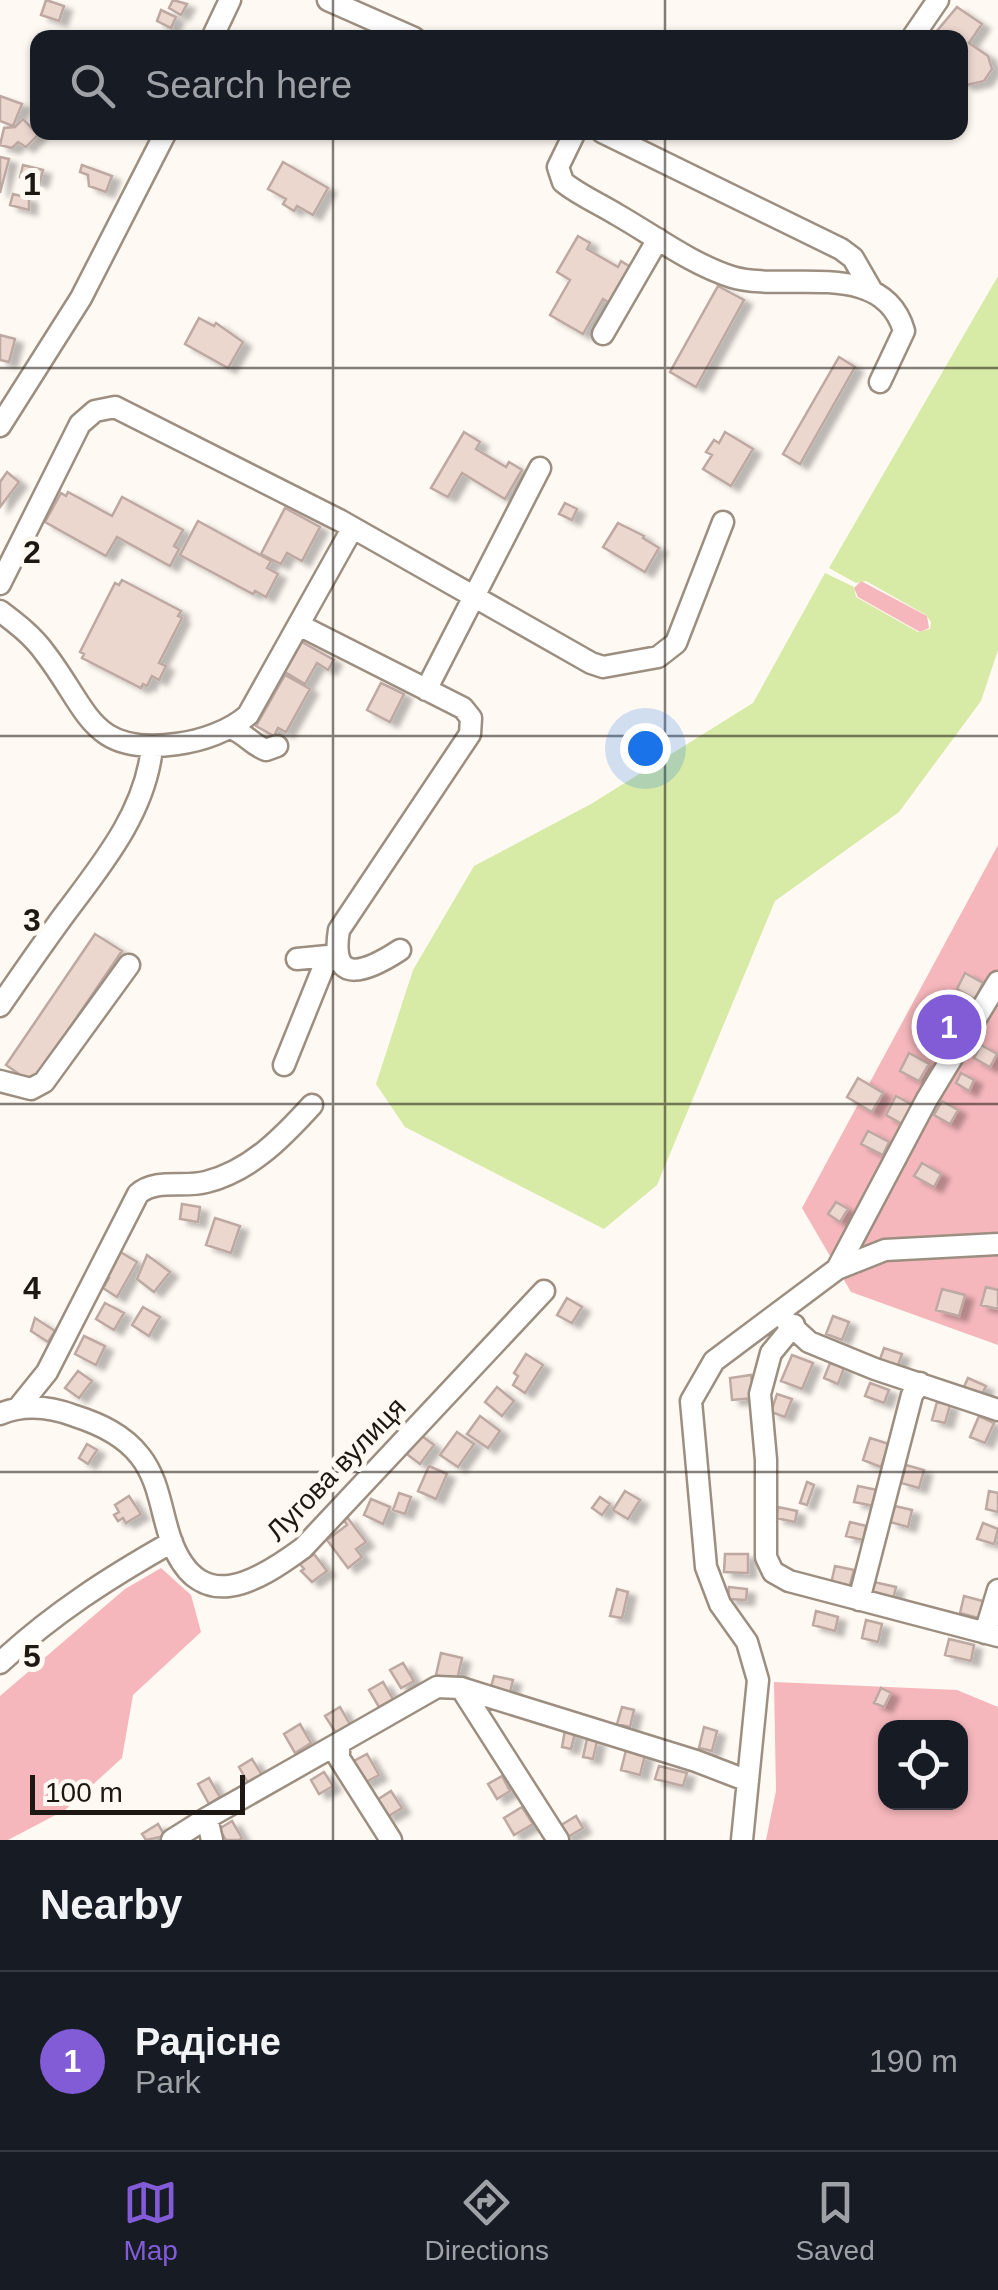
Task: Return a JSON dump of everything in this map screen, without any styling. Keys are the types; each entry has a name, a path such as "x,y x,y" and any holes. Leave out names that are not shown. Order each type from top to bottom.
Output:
{"street":[{"path":"216,30 230,0"},
{"path":"328,0 396,30"},
{"path":"917,30 938,0"},
{"path":"0,426 80,298 162,140"},
{"path":"570,140 558,167 562,182 658,239 732,276 754,282 830,282 872,292 892,305 904,330 880,382"},
{"path":"618,140 841,248 853,258 872,292"},
{"path":"603,334 658,239"},
{"path":"0,584 80,424 103,407 115,407 352,529 591,664 603,667 658,656 676,642 723,522"},
{"path":"426,690 540,468"},
{"path":"0,611 45,652 92,723 120,743 152,747 187,742 230,728 248,715 352,529"},
{"path":"284,1065 333,955 339,930 471,732 472,723 467,711 299,625"},
{"path":"230,728 266,750 277,746"},
{"path":"0,1006 106,860 150,767 152,747"},
{"path":"297,960 333,955 350,968 364,971 400,950"},
{"path":"0,1081 31,1090 44,1082 129,965"},
{"path":"742,1840 758,1680 747,1642 720,1604 706,1567 691,1401 714,1361 784,1320 838,1269 927,1099 998,982"},
{"path":"9,1411 48,1372 138,1194 154,1185 191,1186 235,1172 265,1151 312,1105"},
{"path":"838,1269 885,1250 998,1244"},
{"name":"Лугова вулиця","path":"172,1542 193,1576 212,1586 228,1587 278,1567 303,1548 364,1486 544,1291"},
{"path":"784,1320 809,1342 998,1410"},
{"path":"784,1320 760,1394 766,1460 766,1557 773,1572 788,1581 991,1634 998,1590"},
{"path":"859,1600 912,1395 920,1383"},
{"path":"0,1662 30,1634 99,1584 172,1542 158,1492 143,1458 128,1443 106,1428 56,1409 9,1411"},
{"path":"172,1840 436,1687 461,1688 748,1780"},
{"path":"461,1688 558,1840"},
{"path":"339,1742 339,1758 391,1840"},
{"path":"207,1818 212,1840"}],"shaded area":[{"path":"998,276 998,650 981,701 899,812 775,901 657,1185 604,1229 405,1127 376,1084 413,970 474,866 591,804 753,703 825,573 854,587 856,597 918,632 930,629 926,615 866,581 856,583 829,568"},
{"path":"861,581 927,616 929,628 920,632 858,597 854,588"},
{"path":"998,845 998,1345 851,1292 802,1208"},
{"path":"161,1568 191,1595 201,1632 133,1695 122,1758 65,1810 8,1840 0,1840 0,1696 125,1589"},
{"path":"774,1682 957,1690 998,1707 998,1840 766,1840 776,1791"}],"building":[{"path":"46,0 64,6 59,21 41,15"},
{"path":"173,0 187,4 181,15 169,8"},
{"path":"957,7 982,24 969,43 988,56 992,69 984,81 968,85 968,30 938,30"},
{"path":"161,10 176,17 171,28 157,21"},
{"path":"0,96 22,104 13,126 0,121"},
{"path":"23,119 30,126 33,140 26,147 18,142 12,148 0,145 4,128 15,127"},
{"path":"0,157 9,159 0,193"},
{"path":"283,162 328,188 313,215 297,206 294,211 283,204 286,199 268,189"},
{"path":"23,165 43,170 40,182 20,177"},
{"path":"82,165 112,176 106,192 89,186 88,175 80,172"},
{"path":"13,194 29,198 29,210 10,205"},
{"path":"578,236 590,243 587,249 618,267 621,261 635,270 614,306 603,299 583,334 550,315 570,280 557,272"},
{"path":"718,286 744,300 696,387 670,372"},
{"path":"199,318 214,326 216,323 243,342 228,368 185,344"},
{"path":"0,335 15,339 9,362 0,360"},
{"path":"839,357 855,367 800,464 783,454"},
{"path":"464,432 480,442 476,449 506,467 509,462 522,470 505,499 462,473 448,497 431,488"},
{"path":"725,432 753,449 731,486 703,469 712,455 706,452 714,440 719,443"},
{"path":"7,472 19,482 0,507 0,482"},
{"path":"68,492 112,516 122,497 183,530 174,546 179,549 170,566 117,537 106,556 45,522 61,493 66,496"},
{"path":"565,503 577,509 572,520 559,514"},
{"path":"285,508 320,527 302,561 287,553 281,564 261,554"},
{"path":"198,521 271,561 267,568 278,574 266,597 255,591 253,594 180,555"},
{"path":"618,523 659,548 645,572 603,547"},
{"path":"122,580 181,611 178,616 182,618 159,663 166,666 159,680 152,676 147,686 143,684 141,688 82,658 84,654 80,652 115,583 119,585"},
{"path":"302,642 334,660 328,670 317,663 305,684 285,672"},
{"path":"285,675 310,689 286,732 278,728 274,736 256,726"},
{"path":"381,683 404,694 390,722 367,710"},
{"path":"95,934 122,951 32,1083 6,1065"},
{"path":"965,973 983,983 975,999 957,989"},
{"path":"981,1045 997,1054 990,1067 974,1058"},
{"path":"909,1053 929,1064 919,1081 900,1071"},
{"path":"961,1073 974,1080 969,1091 956,1083"},
{"path":"858,1078 883,1093 872,1112 847,1097"},
{"path":"896,1096 916,1107 906,1126 886,1115"},
{"path":"942,1101 958,1110 950,1124 934,1115"},
{"path":"868,1131 889,1142 883,1155 861,1144"},
{"path":"922,1163 941,1174 934,1187 914,1176"},
{"path":"836,1202 848,1209 840,1222 828,1214"},
{"path":"182,1204 200,1207 198,1222 180,1219"},
{"path":"215,1218 240,1226 231,1253 206,1245"},
{"path":"117,1250 137,1262 117,1297 103,1288 109,1278 103,1275"},
{"path":"147,1255 170,1272 154,1292 137,1279"},
{"path":"986,1287 998,1290 998,1309 981,1305"},
{"path":"942,1289 965,1295 959,1316 936,1310"},
{"path":"567,1298 582,1307 572,1323 557,1315"},
{"path":"105,1303 124,1313 114,1330 96,1319"},
{"path":"143,1307 160,1317 149,1336 132,1325"},
{"path":"833,1316 849,1322 842,1340 826,1334"},
{"path":"35,1318 55,1331 48,1342 31,1331"},
{"path":"84,1336 105,1346 96,1365 75,1354"},
{"path":"884,1348 902,1354 897,1368 879,1362"},
{"path":"526,1354 543,1365 525,1393 513,1385 518,1376 514,1373"},
{"path":"792,1355 813,1363 802,1389 781,1381"},
{"path":"830,1363 844,1368 838,1384 824,1378"},
{"path":"78,1371 92,1381 79,1398 65,1388"},
{"path":"751,1375 754,1398 732,1400 730,1378"},
{"path":"968,1378 986,1386 980,1398 963,1389"},
{"path":"870,1383 889,1390 884,1403 865,1396"},
{"path":"497,1387 514,1401 502,1416 485,1402"},
{"path":"777,1394 792,1399 785,1417 771,1412"},
{"path":"937,1402 950,1405 945,1423 932,1420"},
{"path":"480,1416 500,1431 488,1448 467,1434"},
{"path":"979,1416 994,1423 985,1443 970,1437"},
{"path":"457,1432 474,1444 458,1467 440,1455"},
{"path":"418,1433 434,1445 420,1464 404,1452"},
{"path":"870,1438 889,1444 881,1467 863,1460"},
{"path":"87,1444 97,1450 88,1464 79,1458"},
{"path":"906,1465 924,1470 919,1488 901,1483"},
{"path":"429,1466 447,1474 436,1499 418,1491"},
{"path":"807,1482 814,1485 807,1505 800,1503"},
{"path":"858,1486 877,1490 874,1506 854,1502"},
{"path":"625,1491 640,1500 628,1519 613,1510"},
{"path":"989,1491 998,1493 998,1512 986,1509"},
{"path":"399,1493 411,1497 405,1514 393,1510"},
{"path":"129,1496 141,1514 126,1523 123,1518 118,1521 115,1505"},
{"path":"600,1497 610,1504 602,1515 592,1508"},
{"path":"371,1499 390,1507 383,1524 364,1515"},
{"path":"895,1506 912,1510 908,1527 890,1522"},
{"path":"778,1507 797,1511 795,1522 776,1518"},
{"path":"347,1517 366,1542 356,1549 362,1557 348,1568 327,1540 347,1525"},
{"path":"850,1522 866,1526 863,1540 846,1536"},
{"path":"983,1523 998,1529 994,1544 977,1539"},
{"path":"314,1554 327,1571 312,1582 301,1571 304,1569 300,1564"},
{"path":"725,1554 748,1554 748,1573 724,1572"},
{"path":"835,1566 854,1570 849,1588 831,1584"},
{"path":"874,1582 896,1587 892,1603 870,1598"},
{"path":"729,1587 747,1589 746,1600 728,1599"},
{"path":"617,1589 628,1592 622,1618 610,1616"},
{"path":"964,1596 986,1602 982,1619 960,1613"},
{"path":"816,1611 838,1617 835,1631 813,1625"},
{"path":"866,1620 882,1624 878,1642 862,1638"},
{"path":"949,1639 974,1645 971,1661 945,1655"},
{"path":"441,1653 462,1658 457,1680 436,1675"},
{"path":"403,1663 414,1681 401,1688 390,1670"},
{"path":"494,1676 513,1680 510,1692 491,1687"},
{"path":"383,1682 393,1699 379,1707 369,1690"},
{"path":"881,1688 891,1693 884,1707 874,1703"},
{"path":"340,1707 352,1728 338,1736 325,1716"},
{"path":"622,1707 634,1710 630,1727 617,1724"},
{"path":"300,1724 311,1743 295,1753 284,1734"},
{"path":"704,1727 717,1731 712,1751 699,1748"},
{"path":"565,1730 575,1733 571,1749 562,1747"},
{"path":"587,1739 597,1741 593,1759 583,1757"},
{"path":"626,1750 645,1755 640,1775 621,1770"},
{"path":"367,1754 379,1775 364,1783 352,1762"},
{"path":"252,1759 262,1775 248,1783 239,1767"},
{"path":"659,1766 687,1773 683,1786 655,1779"},
{"path":"324,1772 333,1786 319,1794 311,1780"},
{"path":"502,1776 510,1791 497,1799 488,1784"},
{"path":"209,1778 220,1797 209,1804 198,1784"},
{"path":"391,1791 402,1808 387,1817 377,1800"},
{"path":"522,1807 533,1824 514,1835 504,1818"},
{"path":"576,1816 583,1828 566,1838 558,1827"},
{"path":"232,1821 242,1838 239,1840 226,1840 219,1829"},
{"path":"158,1824 165,1836 146,1840 142,1834"}],"place":[{"name":"Радісне","path":"949,1027"}]}
